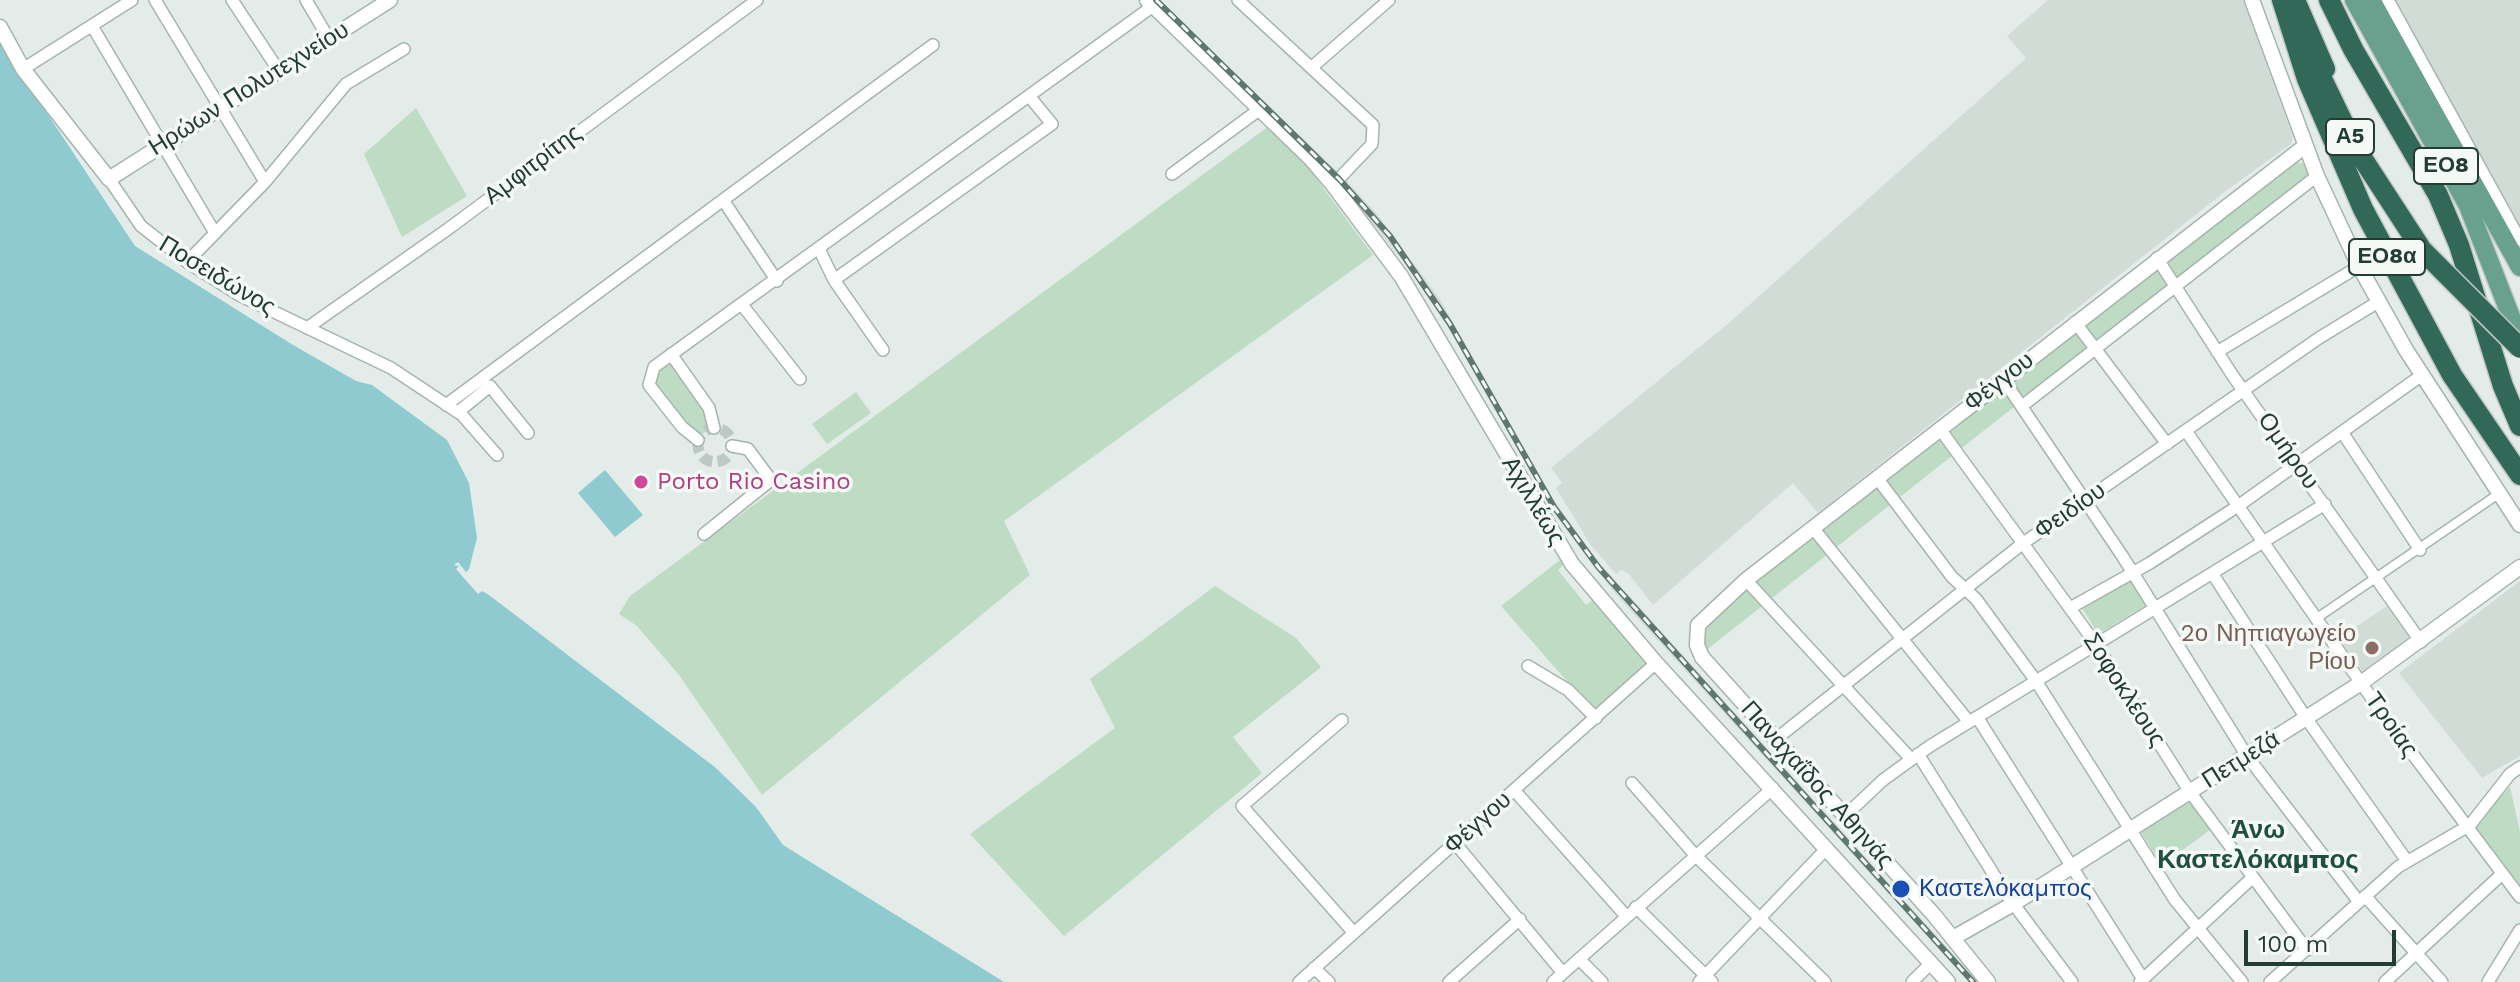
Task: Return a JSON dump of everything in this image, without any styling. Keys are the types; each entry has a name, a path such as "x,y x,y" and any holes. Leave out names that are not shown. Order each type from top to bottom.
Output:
{"highway":[{"name":"Α5","path":"2285,0 2355,147 2425,247 2520,348"},
{"name":"ΕΟ8α","path":"2285,0 2307,79 2363,209 2452,375 2520,475"},
{"name":"Α5","path":"2295,0 2360,143 2425,247 2520,338"},
{"name":"ΕΟ8α","path":"2329,0 2353,49 2438,195 2463,255 2503,386 2520,426"}],"main road":[{"name":"ΕΟ8","path":"2354,0 2468,206 2520,338"},
{"name":"ΕΟ8","path":"2371,0 2520,267"}],"street":[{"path":"155,0 265,182"},
{"path":"232,0 279,71"},
{"path":"306,0 329,39"},
{"name":"Αμφιτρίτης","path":"307,328 448,229 757,0"},
{"path":"1238,0 1375,128 1372,144 1333,185"},
{"path":"1312,67 1389,0"},
{"path":"2252,0 2317,176 2378,302 2497,495 2520,525"},
{"path":"2388,0 2520,240"},
{"name":"Ηρώων Πολυτεχνείου","path":"109,179 387,1"},
{"path":"23,69 126,2"},
{"path":"698,440 682,427 648,382 654,367 743,306 1150,3"},
{"name":"Αχιλλέως","path":"1150,3 1260,109 1333,185 1401,276 1559,546 1656,663 1948,982"},
{"path":"92,26 215,233"},
{"name":"Ποσειδώνος","path":"0,27 23,69 109,179 141,226 187,262 241,296 385,364 458,412 497,455"},
{"path":"446,405 933,45"},
{"path":"187,262 265,182 346,84 404,49"},
{"path":"834,280 1052,124 1029,96"},
{"path":"1172,174 1260,109"},
{"name":"Φέγγου","path":"1698,625 1746,580 2305,146"},
{"path":"2022,406 2317,176"},
{"path":"723,200 777,281"},
{"path":"819,249 834,280 883,350"},
{"name":"Ομήρου","path":"2157,258 2217,352 2421,642"},
{"path":"2217,352 2353,270"},
{"name":"Φειδίου","path":"1776,739 2022,544 2244,390 2378,302"},
{"path":"743,306 800,379"},
{"path":"2075,322 2167,444"},
{"path":"671,354 709,408 714,428"},
{"path":"2070,608 2238,506 2422,375"},
{"path":"2003,379 2132,572 2247,756 2362,899 2442,982"},
{"path":"458,412 490,386 528,433"},
{"name":"Σοφοκλέους","path":"1940,429 2095,643 2188,789 2307,950"},
{"name":"Τροίας","path":"2186,431 2361,683 2520,897"},
{"path":"2342,432 2420,550"},
{"path":"704,534 771,480 748,449 732,446"},
{"path":"1877,478 1976,599 2036,681 2196,929 2242,982"},
{"path":"2317,618 2497,495"},
{"path":"1845,816 1915,756 2325,504"},
{"path":"1813,528 1973,720 2072,867 2141,981 2252,878"},
{"name":"Πετμεζά","path":"1953,938 2013,904 2188,789 2247,756 2361,683 2520,567"},
{"path":"2212,573 2306,718 2407,861"},
{"path":"1746,580 1842,686 1915,756 2013,904 2072,982"},
{"name":"Παναχαΐδος Αθηνάς","path":"1698,625 1700,654 1953,938 1988,982"},
{"name":"Φέγγου","path":"1299,982 1656,663"},
{"path":"1528,666 1568,690 1596,718"},
{"path":"1342,720 1242,806 1354,933"},
{"path":"2270,982 2407,861 2466,828 2507,776 2520,767"},
{"path":"1632,783 1695,855 1825,982"},
{"path":"1553,982 1773,788"},
{"path":"1514,790 1626,916"},
{"path":"1455,843 1563,973"},
{"path":"1636,907 1705,980 1827,848"},
{"path":"2385,982 2502,874"},
{"path":"1449,982 1520,919"},
{"path":"2488,982 2520,930"},
{"path":"1579,959 1602,982"},
{"path":"1912,982 1931,963"},
{"path":"1314,968 1329,982"}],"shaded area":[{"path":"1151,0 1159,0 1347,181 1376,213 1439,298 1551,496 1595,558 1978,982 1969,982 1613,591 1548,502 1449,329 1412,272 1342,186"},
{"path":"2048,0 2243,0 2293,137 2291,144 2227,190 1818,513 1793,483 1653,605 1628,573 1621,570 1616,574 1590,544 1556,488 1562,483 1551,468 1729,323 2026,58 2007,36"},
{"path":"2391,0 2520,0 2520,230"},
{"path":"2520,581 2520,756 2482,778 2399,673"},
{"name":"2ο Νηπιαγωγείο Ρίου","path":"2387,606 2410,639 2363,672 2339,638"}],"green space":[{"path":"416,108 467,196 402,237 364,154"},
{"path":"1269,126 1304,162 1373,255 1004,521 1030,575 762,795 679,675 637,626 619,614 630,596"},
{"path":"2294,162 2303,163 2310,178 2179,280 2166,259"},
{"path":"2156,267 2170,288 2097,342 2082,323"},
{"path":"2075,329 2091,348 2023,402 2009,381"},
{"path":"671,354 697,388 714,428 703,433 698,440 649,376"},
{"path":"2002,386 2015,406 1704,652 1703,623"},
{"path":"856,392 871,413 827,444 812,424"},
{"path":"1564,557 1567,562 1558,570 1586,605 1597,597 1646,663 1593,711 1501,606"},
{"path":"2128,576 2146,605 2098,634 2081,606"},
{"path":"1215,586 1296,638 1321,667 1233,737 1262,773 1064,936 970,834 1115,728 1090,679"},
{"path":"2510,787 2520,832 2520,894 2473,832 2487,811"},
{"path":"2189,802 2210,830 2162,865 2141,832"}],"water":[{"path":"0,36 21,74 135,246 293,345 356,381 372,385 447,440 469,483 477,538 469,569 466,572 458,562 454,565 459,566 456,569 478,594 482,591 489,595 716,768 756,807 783,845 1004,982 0,982"},
{"path":"605,470 643,515 615,537 578,493"}],"tunnel":[{"path":"715,428 727,433 732,445 727,457 715,462 703,457 698,445 703,433 715,428"}],"railway":[{"path":"1156,0 1339,179 1390,236 1450,324 1554,507 1599,568 1973,982"}],"place":[{"name":"Porto Rio Casino","path":"641,482"},
{"name":"2ο Νηπιαγωγείο Ρίου","path":"2372,648"},
{"name":"Καστελόκαμπος","path":"1901,889"}],"district":[{"name":"Άνω Καστελόκαμπος","path":"2258,845"}]}
